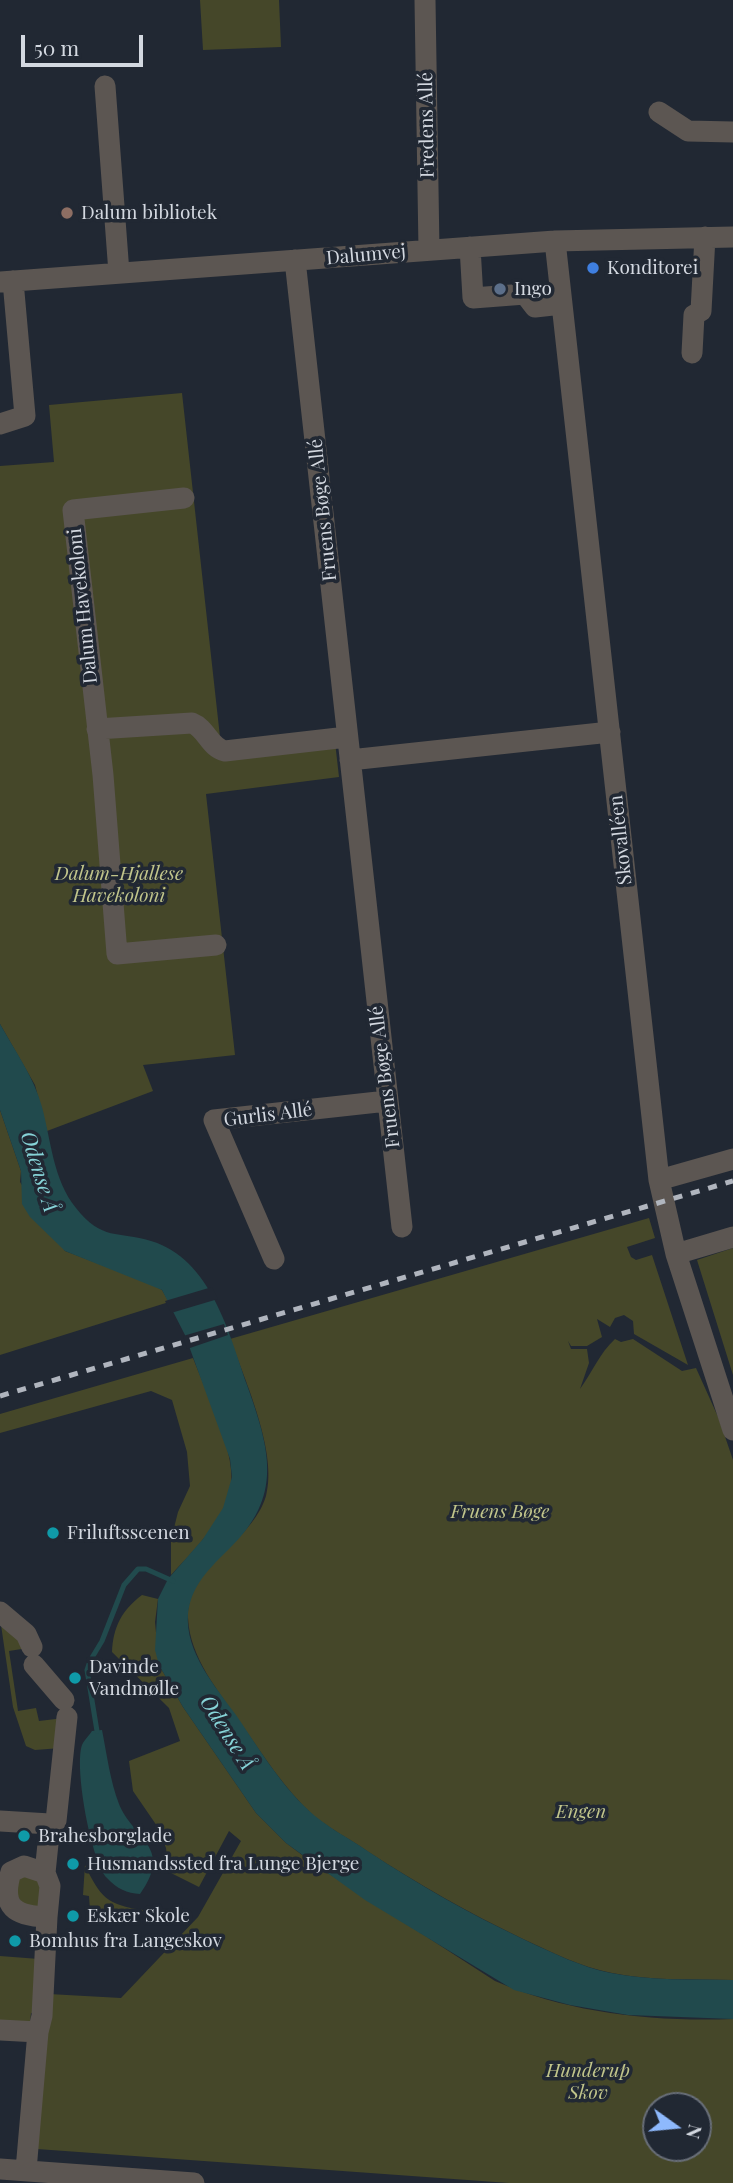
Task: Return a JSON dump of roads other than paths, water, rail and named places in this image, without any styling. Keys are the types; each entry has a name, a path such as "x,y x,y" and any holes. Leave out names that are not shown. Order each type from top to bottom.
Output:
{"street":[{"name":"Fredens Allé","path":"425,0 429,250"},
{"path":"104,86 119,274"},
{"path":"659,112 688,131 733,132"},
{"path":"692,353 694,315 701,311 705,237"},
{"name":"Dalumvej","path":"7,282 555,241 733,237"},
{"name":"Skovalléen","path":"555,241 659,1180 676,1254 733,1430"},
{"path":"470,247 473,298 525,294 536,307 562,304"},
{"name":"Fruens Bøge Allé","path":"295,260 402,1227"},
{"path":"0,424 25,416 7,282"},
{"name":"Dalum Havekoloni","path":"184,498 73,510 97,729 117,954 216,946"},
{"path":"97,729 191,723 202,729 216,748 225,751 347,737"},
{"path":"350,760 610,732"},
{"name":"Gurlis Allé","path":"274,1259 214,1120 387,1101"},
{"path":"659,1180 733,1159"},
{"path":"676,1254 733,1237"},
{"path":"0,1612 26,1634 33,1656 66,1708 59,1808 49,1835 45,1873 50,1886 42,2016 38,2032 26,2171"},
{"path":"0,1821 49,1835"},
{"path":"45,1873 31,1867 17,1867 11,1871 4,1890 11,1910 20,1914 47,1917"},
{"path":"0,2030 38,2032"},
{"path":"0,2169 194,2183"}],"water":[{"name":"Odense Å","path":"0,1024 34,1085 62,1185 76,1208 94,1226 102,1230 151,1241 172,1250 189,1264 203,1281 225,1321 262,1431 266,1451 265,1491 247,1529 208,1570 197,1586 190,1604 188,1628 191,1642 203,1668 272,1769 303,1805 328,1826 445,1899 546,1950 589,1967 626,1976 733,1980 733,2019 628,2015 570,2005 514,1990 365,1900 286,1843 256,1813 183,1707 159,1665 155,1650 158,1599 168,1579 203,1539 223,1508 232,1477 230,1459 185,1335 162,1290 65,1251 30,1217 22,1204 21,1171 0,1110"},
{"path":"102,1730 119,1804 125,1816 148,1844 152,1854 153,1865 140,1894 122,1890 107,1878 95,1853 90,1834 82,1792 80,1756 82,1745 92,1731"}],"waterway":[{"path":"97,1731 87,1670 102,1641 124,1585 138,1569 146,1569 173,1581"}],"railway":[{"path":"0,1396 733,1181"}],"place":[{"name":"Dalum bibliotek","path":"67,213"},
{"name":"Konditorei","path":"593,268"},
{"name":"Ingo","path":"500,289"},
{"name":"Friluftsscenen","path":"53,1533"},
{"name":"Davinde Vandmølle","path":"75,1678"},
{"name":"Brahesborglade","path":"24,1836"},
{"name":"Husmandssted fra Lunge Bjerge","path":"73,1864"},
{"name":"Eskær Skole","path":"73,1916"},
{"name":"Bomhus fra Langeskov","path":"15,1941"}],"park label":[{"name":"Dalum-Hjallese Havekoloni","path":"119,885"},
{"name":"Fruens Bøge","path":"500,1512"},
{"name":"Engen","path":"581,1812"},
{"name":"Hunderup Skov","path":"588,2082"}]}
